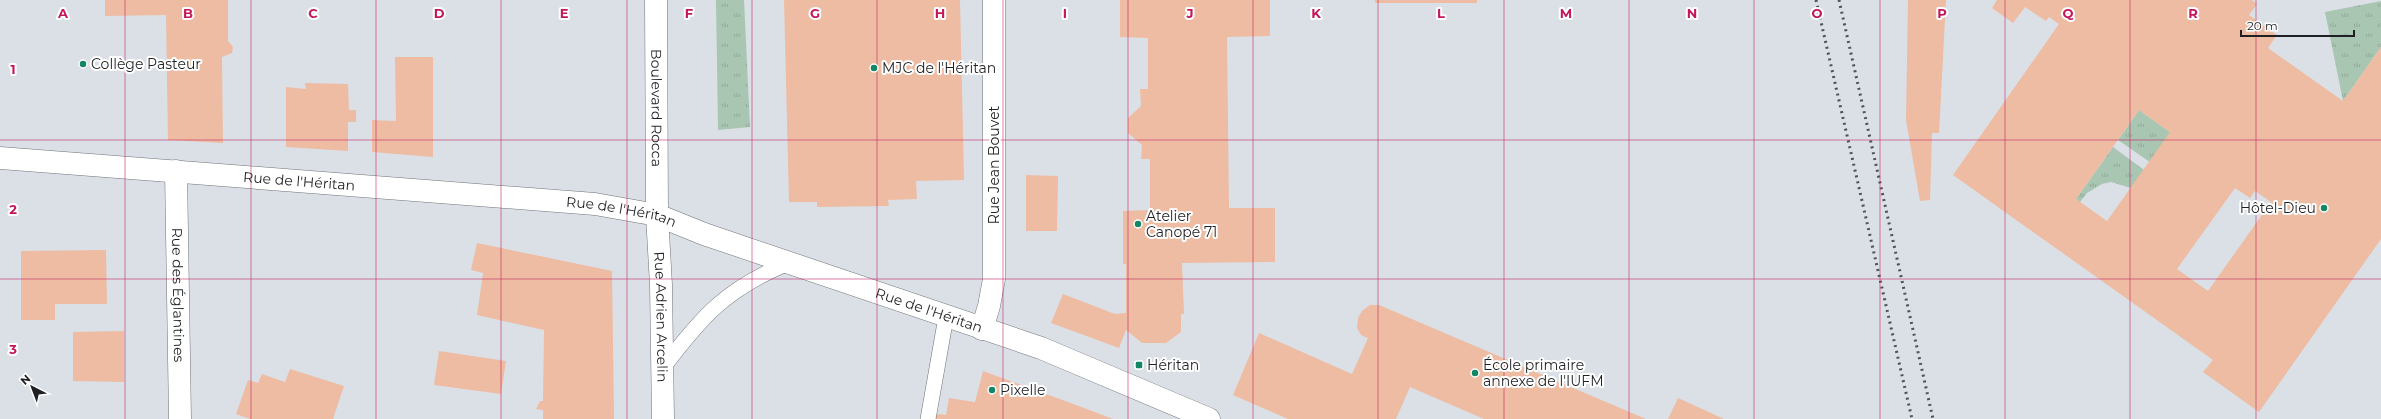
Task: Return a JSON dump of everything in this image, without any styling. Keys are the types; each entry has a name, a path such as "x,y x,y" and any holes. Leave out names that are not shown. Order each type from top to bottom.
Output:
{"street":[{"name":"Boulevard Rocca","path":"656,0 657,215"},
{"name":"Rue Jean Bouvet","path":"982,329 989,306 994,279 994,0"},
{"name":"Rue de l'Héritan","path":"0,158 596,204 657,215 704,234 1041,348 1209,419"},
{"name":"Rue des Églantines","path":"176,171 180,419"},
{"name":"Rue Adrien Arcelin","path":"657,215 661,285 663,419"}],"lane":[{"path":"662,369 689,333 718,302 757,276 788,263"},
{"path":"928,419 946,317"}],"green space":[{"path":"716,0 744,0 750,127 718,130"},
{"path":"2381,1 2381,47 2343,101 2325,12"},
{"path":"2139,110 2195,150 2157,167 2118,140"},
{"path":"2113,147 2151,175 2148,183 2131,188 2111,182 2102,184 2087,193 2080,202 2076,199"}],"building":[{"path":"105,0 228,0 228,41 233,47 232,53 222,57 223,143 168,140 166,15 105,16"},
{"name":"MJC de l'Héritan","path":"784,0 960,0 964,180 916,181 917,199 888,200 889,206 817,207 817,202 789,202"},
{"path":"1120,0 1270,0 1270,36 1227,37 1229,208 1275,208 1275,262 1182,263 1184,314 1181,314 1181,332 1166,343 1142,343 1126,330 1119,348 1051,323 1063,294 1115,314 1126,313 1126,264 1123,264 1123,211 1150,210 1150,159 1141,159 1142,145 1128,133 1128,118 1141,106 1140,89 1148,89 1148,38 1120,37"},
{"path":"1375,0 1477,0 1477,3 1375,3"},
{"path":"1908,0 1946,0 1939,133 1932,133 1930,200 1920,201 1906,120"},
{"name":"Hôtel-Dieu","path":"1997,0 2252,0 2257,4 2249,15 2277,35 2268,48 2343,101 2381,47 2381,239 2259,412 2203,372 2213,360 1953,175 2059,24 2049,17 2046,21 2025,7 2013,23 1992,8","holes":["2139,110 2170,132 2107,221 2076,199","2235,188 2250,198 2255,191 2271,202 2208,291 2177,269"]},
{"path":"395,57 433,57 433,157 372,152 372,120 396,121"},
{"path":"305,83 348,84 349,110 356,110 356,122 348,122 348,151 286,147 286,87 306,89"},
{"path":"1026,175 1058,176 1057,231 1026,231"},
{"path":"477,243 612,271 614,419 543,419 543,410 536,409 540,401 543,401 544,330 477,315 483,273 471,270"},
{"path":"106,250 107,304 55,304 55,320 21,320 21,251"},
{"path":"1370,305 1379,305 1646,419 1484,419 1410,387 1396,419 1288,419 1233,395 1259,333 1352,374 1368,338 1361,335 1357,328 1358,318 1362,311"},
{"path":"124,331 124,382 73,381 73,332"},
{"path":"439,351 506,361 501,394 434,385"},
{"path":"290,369 344,386 333,419 250,419 236,414 248,380 258,383 262,374 285,382"},
{"path":"983,371 1113,419 930,419 931,413 946,415 949,398 975,402"},
{"path":"1678,398 1724,419 1668,419"}],"railway":[{"path":"1816,0 1912,419"},
{"path":"1839,0 1933,419"}],"place":[{"name":"Collège Pasteur","path":"83,64"},
{"name":"MJC de l'Héritan","path":"874,68"},
{"name":"Hôtel-Dieu","path":"2324,208"},
{"name":"Atelier Canopé 71","path":"1138,224"},
{"name":"Héritan","path":"1139,365"},
{"name":"École primaire annexe de l'IUFM","path":"1475,373"},
{"name":"Pixelle","path":"992,390"}]}
